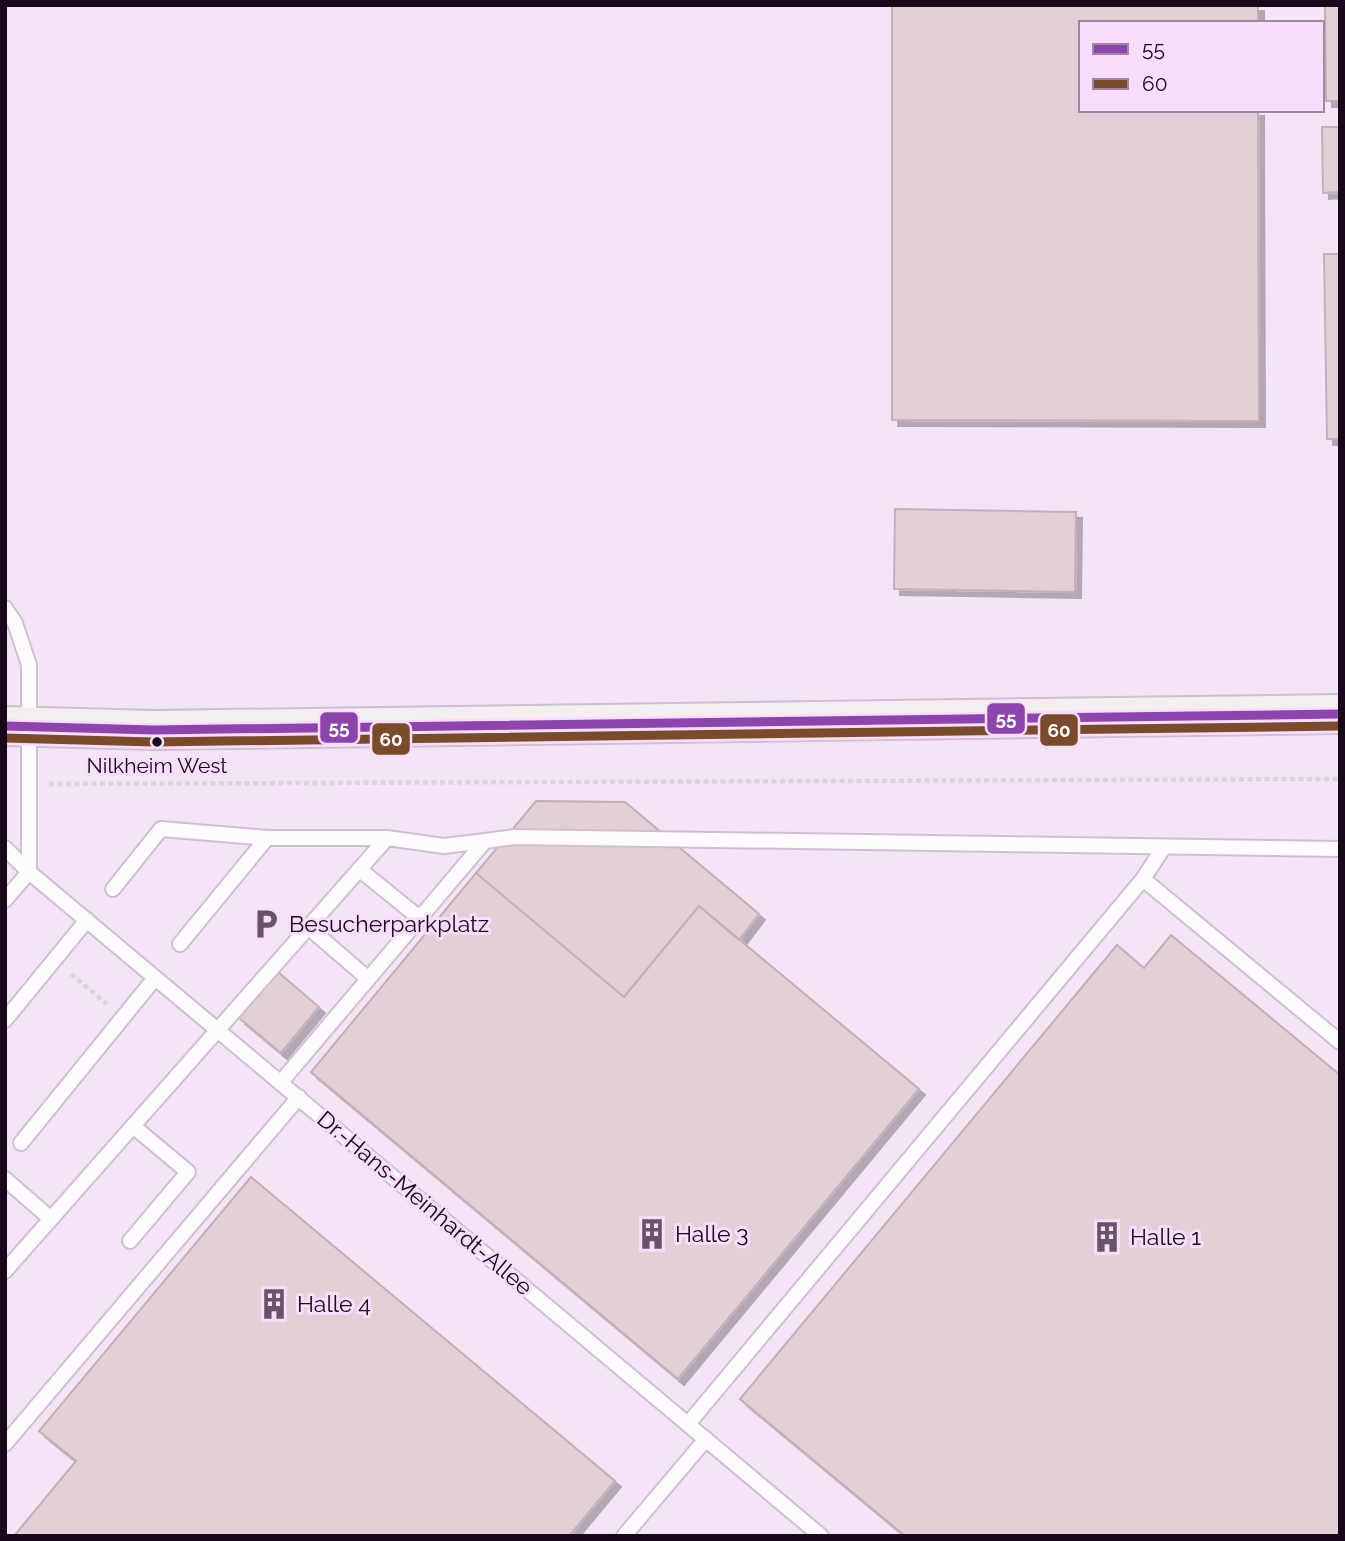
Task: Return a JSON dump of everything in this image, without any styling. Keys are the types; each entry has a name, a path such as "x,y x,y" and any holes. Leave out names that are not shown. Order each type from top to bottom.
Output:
{"main road":[{"path":"17,727 154,730 1340,714"}],"lane":[{"path":"5,608 15,623 29,665 17,727 28,784 29,872 5,900"},
{"path":"113,889 161,829 267,838 387,838 444,846 514,837 1340,849"},
{"path":"180,944 267,838"},
{"path":"5,1271 387,838"},
{"path":"281,1082 485,841"},
{"path":"688,1424 1143,879 1164,847"},
{"name":"Dr.-Hans-Meinhardt-Allee","path":"5,848 29,872 821,1536"},
{"path":"359,869 417,916"},
{"path":"1143,879 1340,1042"},
{"path":"5,1020 87,920"},
{"path":"308,927 365,976"},
{"path":"21,1143 155,978"},
{"path":"5,1444 299,1097"},
{"path":"130,1241 188,1171 133,1126"},
{"path":"5,1179 51,1219"},
{"path":"624,1536 706,1439"}],"path":[{"path":"28,784 1340,779"},
{"path":"73,976 98,996"}],"building":[{"path":"892,5 1258,5 1258,21 1079,21 1079,112 1258,112 1259,421 892,420"},
{"path":"1325,5 1340,5 1340,101 1326,101"},
{"path":"1322,127 1340,127 1340,192 1323,193"},
{"path":"1324,254 1340,254 1340,439 1327,439"},
{"path":"895,509 1076,512 1075,592 894,589"},
{"path":"536,801 625,802 759,914 739,940 699,906 624,997 476,873"},
{"name":"Halle 3","path":"476,873 624,997 699,906 919,1089 678,1379 311,1072"},
{"name":"Halle 1","path":"1171,935 1340,1075 1340,1536 905,1536 740,1399 1117,945 1144,968"},
{"path":"278,972 319,1007 281,1053 239,1018"},
{"name":"Halle 4","path":"251,1177 615,1481 569,1536 14,1536 76,1461 39,1431"}],"transit line":[{"name":"55","path":"5,726 154,730 1340,714"},
{"name":"60","path":"5,738 154,742 1340,726"}],"place":[{"name":"Nilkheim West","path":"157,742"},
{"name":"Besucherparkplatz","path":"266,924"},
{"name":"Halle 3","path":"652,1234"},
{"name":"Halle 1","path":"1107,1237"},
{"name":"Halle 4","path":"274,1304"}]}
